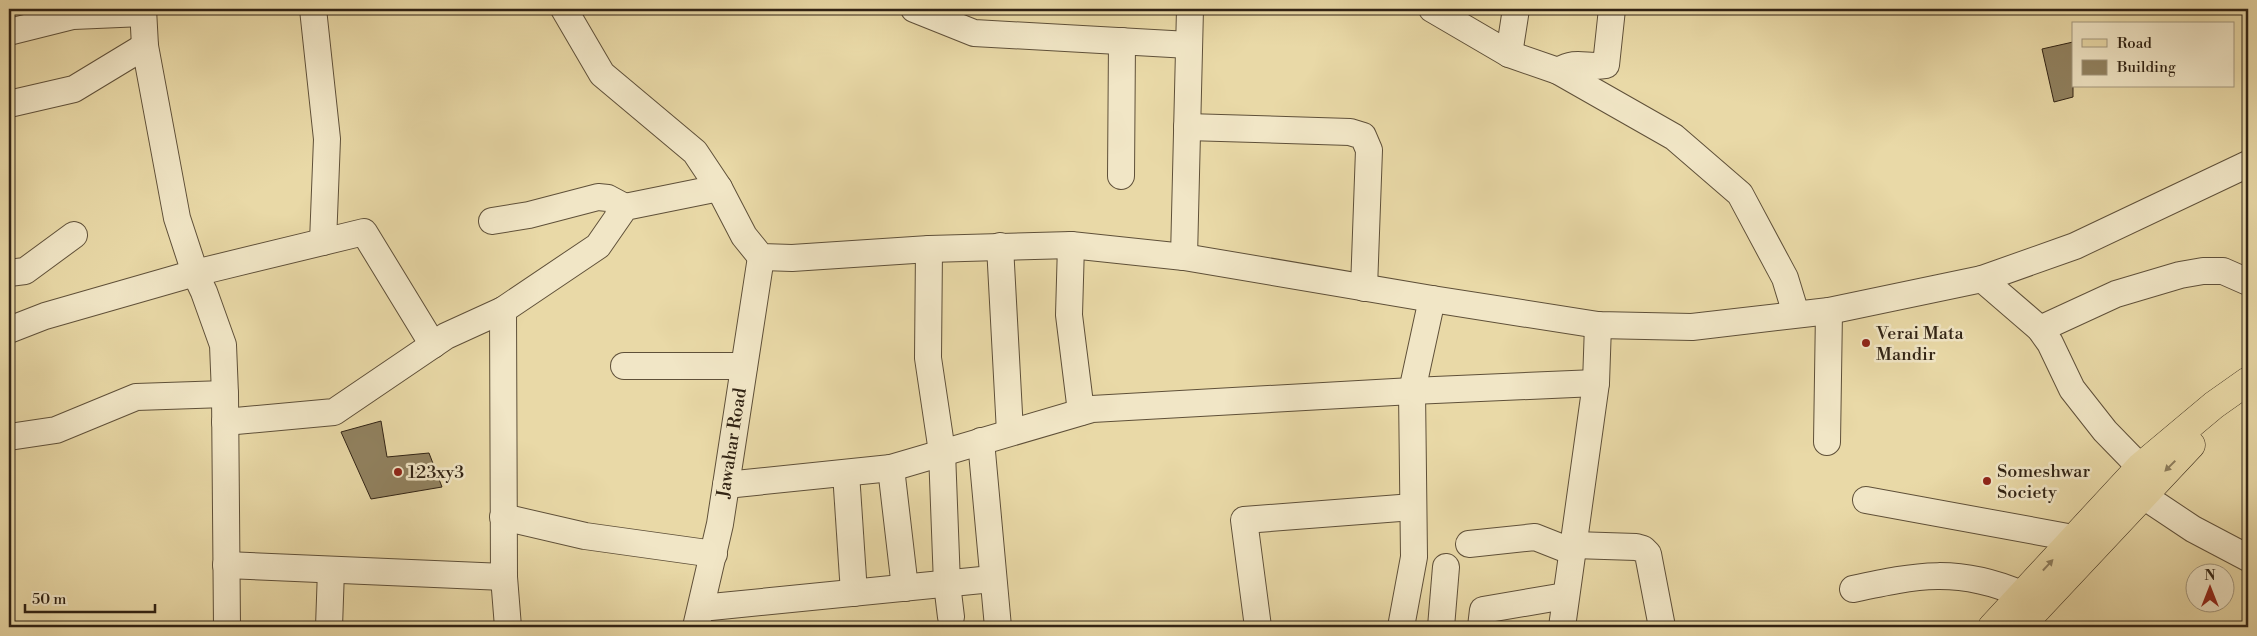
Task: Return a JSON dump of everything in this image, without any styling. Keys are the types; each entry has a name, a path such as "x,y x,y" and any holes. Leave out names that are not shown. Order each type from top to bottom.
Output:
{"main road":[{"path":"2020,627 2142,495 2188,437 2248,381"},
{"path":"1992,627 2140,467 2248,402"}],"street":[{"path":"313,9 327,140 323,242"},
{"path":"564,9 602,74 696,152 719,188 744,236 761,257 792,258 928,249 1071,245 1184,257 1598,325 1692,327 1829,311 1982,279 2075,246 2248,164"},
{"path":"914,9 974,33 1189,45"},
{"path":"1184,257 1190,9"},
{"path":"1432,9 1509,54 1558,71 1674,138 1740,194 1784,278 1796,314"},
{"path":"1509,54 1516,9"},
{"path":"1558,71 1571,64 1606,66 1612,9"},
{"path":"9,32 73,16 143,11 145,46 177,218 195,273 223,344 227,627"},
{"path":"1122,41 1122,176"},
{"path":"9,104 74,89 145,46"},
{"path":"1187,127 1350,132 1363,136 1368,150 1364,288"},
{"path":"492,221 529,215 593,198 608,198 625,207 719,188"},
{"path":"225,422 334,412 446,336 503,310 598,246 625,207"},
{"path":"9,330 44,316 195,273 364,232 433,345"},
{"path":"9,273 25,271 74,235"},
{"path":"1071,245 1069,315 1081,412"},
{"path":"1000,246 1010,432"},
{"path":"928,249 928,358 942,452 947,584 951,617"},
{"name":"Jawahar Road","path":"699,618 714,554 726,485 761,257"},
{"path":"2040,329 2116,294 2180,275 2203,271 2223,271 2248,282"},
{"path":"1982,279 2040,329 2050,343 2072,389 2105,431 2140,467"},
{"path":"1401,627 1414,557 1412,391 1432,299"},
{"path":"503,310 503,517 504,577 508,627"},
{"path":"1827,442 1829,311"},
{"path":"1562,627 1596,383 1598,325"},
{"path":"624,366 744,366"},
{"path":"726,485 890,468 1092,409 1596,383"},
{"path":"9,437 56,430 136,397 225,394"},
{"path":"981,441 992,580 998,627"},
{"path":"890,468 905,588"},
{"path":"846,473 854,593"},
{"path":"2142,495 2193,529 2248,558"},
{"path":"1866,500 2073,538"},
{"path":"1258,627 1244,520 1413,508"},
{"path":"503,517 585,536 714,554"},
{"path":"1469,544 1535,537 1574,548 1636,547 1643,549 1648,554 1662,627"},
{"path":"226,565 504,577"},
{"path":"1441,627 1446,567"},
{"path":"329,627 331,570"},
{"path":"1853,589 1893,581 1950,576 1993,582 2021,594"},
{"path":"699,618 854,593 992,580"},
{"path":"1481,627 1482,610 1565,596"}],"building":[{"path":"2072,42 2073,97 2054,102 2042,49"},
{"name":"123xy3","path":"381,421 387,457 429,453 442,487 371,499 341,432"}],"place":[{"name":"Verai Mata Mandir","path":"1866,343"},
{"name":"123xy3","path":"398,472"},
{"name":"Someshwar Society","path":"1987,481"}]}
